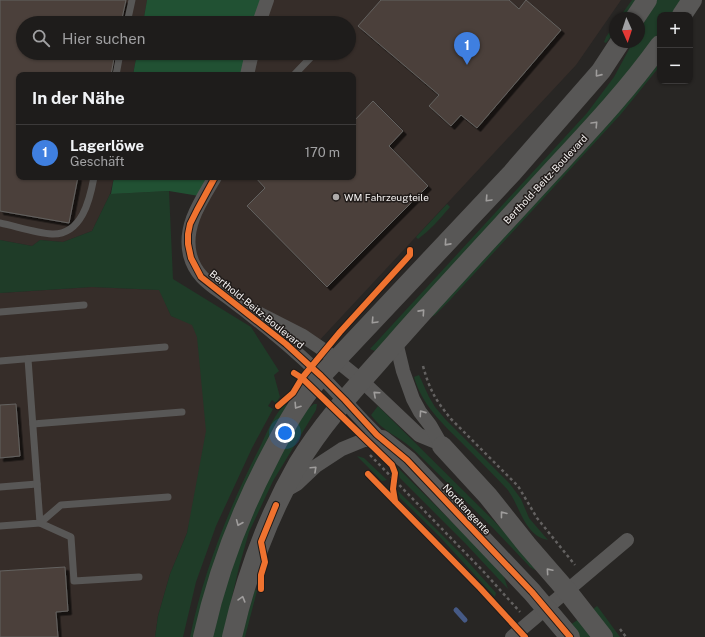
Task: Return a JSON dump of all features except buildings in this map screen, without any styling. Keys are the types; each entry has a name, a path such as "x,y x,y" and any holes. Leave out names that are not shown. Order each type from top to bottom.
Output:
{"main road":[{"path":"639,12 647,0"},
{"path":"684,12 692,0"},
{"path":"203,637 212,598 226,556 256,483 300,401 512,173 601,71 616,48"},
{"name":"Berthold-Beitz-Boulevard","path":"232,637 254,560 280,499 313,442 345,400 444,287 613,105 658,48"},
{"name":"Nordtangente","path":"382,440 407,460 546,609 570,637"},
{"path":"442,446 488,496 527,545 567,591 610,631"}],"street":[{"path":"261,16 267,0"},
{"path":"248,72 250,60"},
{"name":"Berthold-Beitz-Boulevard","path":"213,180 193,218 189,230 188,244 192,261 201,277 209,285 230,299 286,344 322,376 345,400"},
{"name":"Berthold-Beitz-Boulevard","path":"230,299 303,336 337,360 362,381"},
{"path":"396,342 403,371 413,399 442,446"},
{"path":"362,381 419,435 442,446"},
{"name":"Nordtangente","path":"345,400 364,423 382,440"},
{"path":"280,499 316,466 342,449 364,440 382,440"},
{"path":"512,637 628,540"}],"lane":[{"path":"129,16 132,0"},
{"path":"117,72 119,60"},
{"path":"297,72 308,60"},
{"path":"0,223 52,234 71,228 79,221 90,198 93,180"},
{"path":"0,312 84,305"},
{"path":"0,361 165,347"},
{"path":"28,359 40,523"},
{"path":"33,424 182,412"},
{"path":"0,487 37,484"},
{"path":"40,523 61,505 168,497"},
{"path":"0,526 40,523 71,537 74,581 139,577"}],"path":[{"path":"423,366 432,393 441,407 451,419 518,486 537,518 584,576"},
{"path":"368,454 483,571 530,622"},
{"path":"393,489 394,470"},
{"path":"610,631 626,637"}],"shaded area":[{"path":"0,0 147,0 144,16 16,16 16,60 136,60 134,72 16,72 16,180 113,180 110,194 92,231 63,242 40,240 32,246 0,240"},
{"path":"270,0 621,0 613,12 609,12 609,17 576,65 316,344 201,279 187,230 214,180 356,180 356,72 249,72 252,60 356,60 356,16 263,16"},
{"path":"92,287 160,290 171,316 233,338 187,533 170,574 158,616 155,637 0,637 0,293"}],"green space":[{"path":"147,0 263,0 257,16 144,16"},
{"path":"632,0 637,0 629,12 623,12"},
{"path":"657,0 681,0 673,12 657,12 657,35 617,86 375,351 370,349 587,113 614,77 630,48 645,48 645,21"},
{"path":"609,33 609,39 606,43 604,42"},
{"path":"136,60 246,60 243,72 134,72"},
{"path":"657,62 657,70 621,114 450,300 435,315 429,318"},
{"path":"113,180 207,180 199,196 169,191 111,194"},
{"path":"169,191 173,279 251,327 279,371 274,375 280,397 276,403 272,400 268,406 273,409 252,448 216,526 196,582 183,637 155,637 158,616 170,574 187,533 206,431 197,337 192,325 171,316 159,290 92,287 0,293 0,240 32,246 40,240 63,242 92,231 110,194"},
{"path":"447,204 450,207 427,232 418,239 416,237"},
{"path":"419,375 435,407 510,484 521,499 529,518 548,540 533,533 523,519 507,489 447,428 427,405 414,377"},
{"path":"286,404 287,406 194,637 190,637 210,562 219,538 239,490 269,428 282,407"},
{"path":"314,404 317,404 316,410 273,481 249,532 239,567 223,637 212,637 236,551 269,476 305,411"},
{"path":"378,406 495,522 529,559 535,570 530,567 414,450 376,421 371,415"},
{"path":"357,456 364,458 387,480 382,481"},
{"path":"396,466 470,540 504,577 508,589 465,543 400,478"},
{"path":"398,491 462,555 496,593 495,597 439,536 400,498"},
{"path":"255,589 257,591 245,637 241,637"},
{"path":"597,606 620,637 613,637 593,609"},
{"path":"579,619 592,637 580,637 570,625"}],"waterway":[{"path":"456,610 465,620"}],"cycle path":[{"path":"213,180 190,224 188,234 188,244 191,258 201,277 286,344 321,376 377,435 407,460 532,592 570,637"},
{"path":"278,406 293,393 302,378 340,332 410,255 410,250"},
{"path":"294,373 302,378 392,465 395,473 393,489 395,501"},
{"path":"368,474 480,588 525,637"},
{"path":"261,589 261,575 265,562 261,542 276,505"}],"place":[{"name":"Lagerlöwe","path":"467,65"},
{"name":"WM Fahrzeugteile","path":"336,197"}]}
